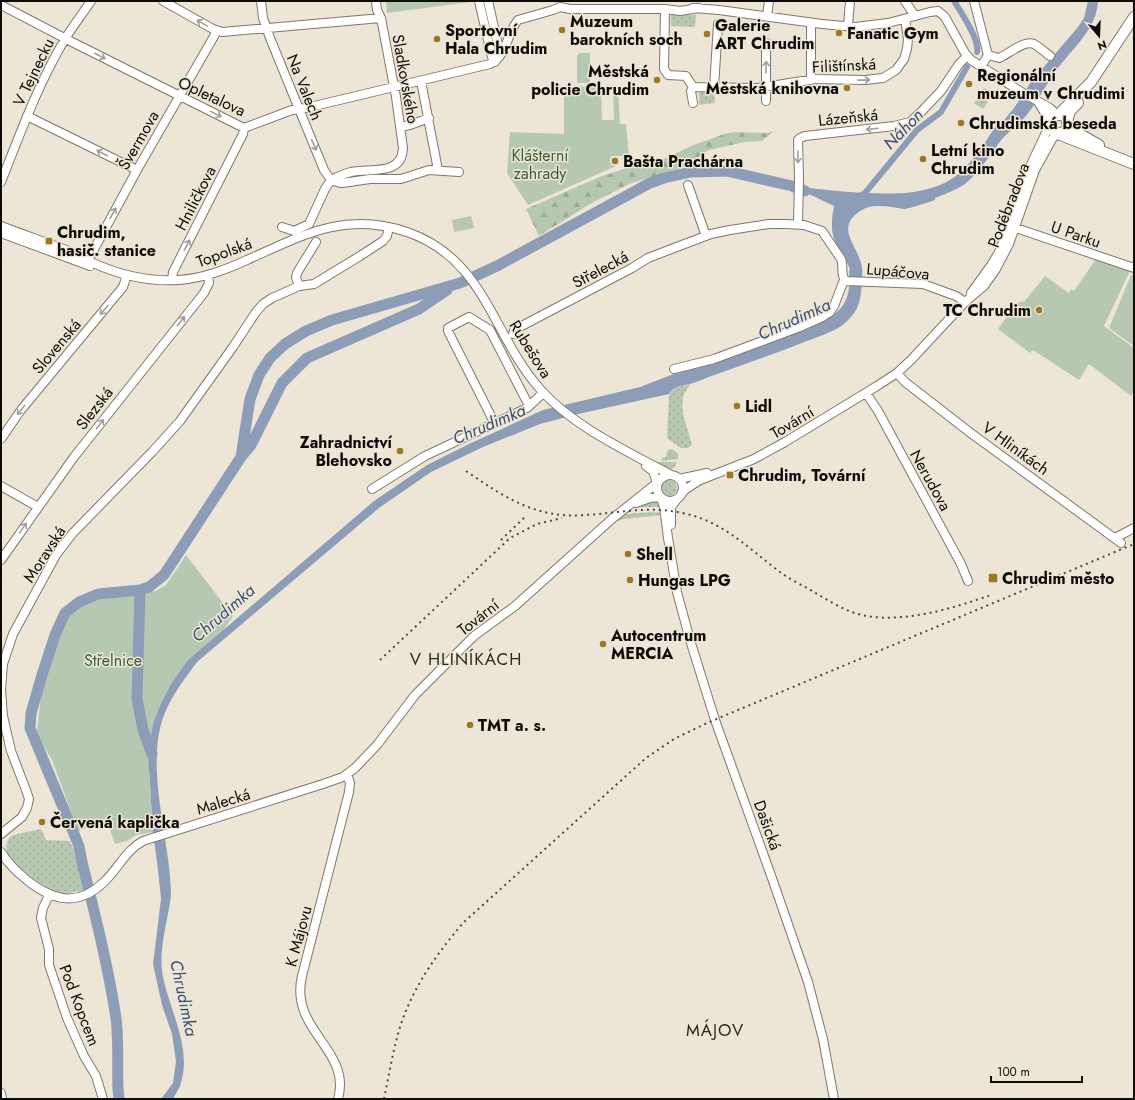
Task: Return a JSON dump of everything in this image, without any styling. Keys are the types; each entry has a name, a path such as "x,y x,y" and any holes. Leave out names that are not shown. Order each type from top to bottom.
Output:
{"main road":[{"path":"1134,18 1091,82 1058,120 1052,130 1058,134 1134,164"},
{"path":"1058,120 1070,111 1098,84 1134,30"},
{"path":"1058,120 1066,129 1058,134"},
{"path":"1058,120 1103,147 1134,159"}],"street":[{"name":"V Tejnecku","path":"1,182 27,116 65,39 92,1"},
{"path":"163,1 217,31 222,32 381,18"},
{"name":"Na Valech","path":"261,1 266,29 324,170 331,180"},
{"name":"Sladkovského","path":"331,180 351,172 391,168 400,162 403,155 394,88 381,18 377,10 376,1"},
{"path":"479,1 492,57 495,62 503,52 518,20 553,10 558,4 570,9 665,9 680,11 705,6 813,23 848,26 877,25 933,11 942,13 948,20 973,61 1053,110 1058,120"},
{"path":"488,1 498,45 503,52"},
{"path":"767,16 769,1"},
{"path":"848,26 850,1"},
{"path":"905,1 915,16"},
{"path":"974,1 988,55 999,58 1025,44 1030,43 1050,56"},
{"name":"Opletalova","path":"1,5 65,39 244,128 292,110 484,67 495,62"},
{"path":"665,9 664,70 668,75 686,76 692,87 691,91 693,103"},
{"name":"Filištínská","path":"692,87 766,88 820,79 869,80 883,78 892,73 901,64 907,49 905,19"},
{"path":"811,80 813,23"},
{"path":"714,88 718,24"},
{"name":"Švermova","path":"86,262 217,31"},
{"path":"766,46 766,101"},
{"name":"Lázeňská","path":"798,224 798,140 800,138 805,136 894,126 910,122 941,92 959,64 973,61 988,55"},
{"path":"421,81 438,170"},
{"path":"27,116 137,170"},
{"path":"400,127 429,118"},
{"name":"Poděbradova","path":"866,394 896,373 921,350 965,302 981,288 996,269 1006,250 1027,173 1058,120"},
{"name":"Hniličkova","path":"172,280 173,272 243,134 244,128"},
{"name":"Poděbradova","path":"1012,227 1035,170 1052,139 1058,134"},
{"path":"282,227 294,231 309,224 325,189 331,180 342,183 370,179 401,179 422,171 438,170 459,172"},
{"path":"688,185 706,236"},
{"name":"Střelecká","path":"513,334 514,330 632,268 648,258 706,236 730,230 769,224 798,224 820,230 825,234 842,261 843,277 846,281"},
{"name":"Topolská","path":"1,226 81,256 86,262"},
{"name":"U Parku","path":"1012,227 1134,268"},
{"name":"Topolská","path":"1,233 105,268 127,277 148,282 172,284 188,283 233,271 307,239 330,232 358,228 389,230"},
{"path":"316,242 297,273 296,277 300,286 314,284 360,256 383,241 389,230"},
{"name":"Rubešova","path":"389,230 433,249 459,269 477,292 498,327 523,376 554,406 596,438 651,469 657,483"},
{"name":"Topolská","path":"127,277 172,280 208,277"},
{"name":"Slovenská","path":"2,434 20,410 123,287 127,277"},
{"name":"Slezská","path":"1,560 74,457 204,293 208,285 208,277"},
{"path":"674,369 714,359 800,327 822,317 830,312 846,281"},
{"name":"Lupáčova","path":"846,281 926,285 960,297 965,302"},
{"name":"Moravská","path":"1,834 22,817 27,808 28,799 11,752 2,706 1,690 3,664 13,634 62,546 75,530 180,421 258,308 272,298 300,286"},
{"path":"494,422 448,331 448,328 469,318 489,329 527,402"},
{"name":"V Hliníkách","path":"896,373 905,382 972,434 1118,540 1120,534 1134,528"},
{"name":"Tovární","path":"679,497 686,488 700,480 754,459 866,394"},
{"name":"Nerudova","path":"866,394 878,412 961,564 968,581"},
{"path":"372,489 424,456 494,422 528,408 542,395"},
{"name":"Rubešova","path":"574,421 671,475"},
{"name":"Tovární","path":"679,478 730,468"},
{"path":"671,475 679,478 683,486 679,497 672,501 667,501 660,498 656,491 657,483 663,477 671,475"},
{"name":"Tovární","path":"347,774 373,749 418,692 474,636 515,606 621,511 657,483"},
{"path":"1,486 38,507"},
{"name":"Tovární","path":"621,511 655,496 660,498"},
{"name":"Dašická","path":"672,562 671,509 673,503 679,497"},
{"name":"Dašická","path":"660,498 664,507 677,592 696,660 717,726 785,915 815,1007 826,1052 834,1099"},
{"name":"Malecká","path":"1,852 18,873 48,895 67,899 76,898 86,895 106,881 134,846 147,839 322,784 347,774"},
{"name":"K Májovu","path":"338,1099 340,1082 337,1068 329,1052 304,1015 300,1003 300,982 349,792 350,782 347,774"},
{"name":"Pod Kopcem","path":"48,895 41,918 49,949 49,965 67,1018 84,1056 96,1076 103,1099"},
{"path":"1,1093 2,1099"}],"green space":[{"path":"386,1 471,1 471,2 387,13"},
{"path":"671,15 696,15 695,27 671,26"},
{"path":"579,53 590,53 590,83 577,83 577,56"},
{"name":"Klášterní zahrady","path":"564,86 601,87 602,120 614,120 613,92 618,91 620,124 626,124 629,156 612,156 610,158 610,162 612,165 616,166 528,205 507,173 510,132 564,134"},
{"path":"984,88 993,93 983,109 974,103"},
{"path":"714,91 715,103 699,105 700,92"},
{"path":"774,131 762,141 745,142 709,150 681,168 629,184 590,204 539,236 526,209 602,176 642,161 656,161 667,158 691,146 724,134 734,132 767,133"},
{"path":"471,216 474,228 454,232 452,220"},
{"path":"1096,259 1130,271 1104,326 1134,348 1134,391 1131,396 1089,364 1079,380 1033,350 1030,353 998,329 1017,303 1022,301 1024,302 1045,276 1069,293 1071,289 1074,291"},
{"path":"1131,275 1134,276 1134,346 1109,328"},
{"path":"690,384 683,396 682,404 692,445 688,448 681,448 667,438 669,394 676,387"},
{"path":"669,449 672,449 678,454 678,459 662,461 662,458 666,457"},
{"path":"655,462 677,462 675,467 669,470"},
{"path":"666,480 672,480 677,485 675,494 672,496 666,496 661,491 661,485"},
{"path":"655,500 661,507 635,507"},
{"path":"652,512 662,513 663,515 624,519 612,523 625,514"},
{"name":"Střelnice","path":"186,555 233,616 220,635 187,661 171,684 160,705 153,724 149,773 153,832 136,835 127,841 115,844 107,821 78,831 52,760 42,744 37,731 41,694 58,627 71,607 87,600 156,591 166,585"},
{"path":"41,829 46,840 70,841 80,863 86,889 68,893 57,892 35,879 11,859 6,846 10,837"}],"water":[{"path":"1088,1 1098,1 1097,11 1094,20 1084,37 1058,68 1026,116 1002,139 980,168 965,184 935,198 935,200 914,207 904,209 887,206 869,207 859,212 852,218 848,230 862,265 862,287 857,309 841,326 793,346 696,382 674,388 669,394 540,424 483,447 431,472 379,508 197,662 177,690 167,708 160,729 157,751 159,799 170,871 171,893 162,945 162,969 166,990 179,1031 184,1058 180,1086 173,1099 161,1099 173,1083 176,1061 172,1034 162,1005 153,964 161,899 153,832 148,754 153,724 160,705 171,684 187,661 374,501 427,465 543,410 640,387 671,375 716,362 826,320 833,315 839,310 846,299 850,270 833,237 832,224 834,206 792,186 858,193 901,193 933,188 953,178 971,161 997,124 1000,125 1014,108 1031,82 1078,27 1084,18"}],"waterway":[{"name":"Náhon","path":"954,1 973,33 976,41 977,52"},
{"name":"Náhon","path":"860,196 865,193 917,130 941,112 967,67"},
{"path":"119,1099 116,1018 113,998 79,846 30,728 31,713 42,675 55,635 65,613 79,602 98,594 140,590 149,587 164,575 241,457 250,399 259,375 270,358 285,344 306,331 332,320 460,283 497,266 650,183 664,178 691,172 727,171 792,186 805,191"},
{"path":"241,457 251,445 282,383 307,358 419,309 447,290"},
{"path":"140,590 137,699 143,730 152,754"}],"tunnel":[{"path":"766,46 767,37"}],"railway":[{"path":"466,471 507,497 536,510 567,515 585,515 636,510 661,510 674,511 700,518 712,523 745,544 789,578 840,607 866,616 883,618 921,615 958,606 991,595"},
{"path":"501,540 527,515"},
{"path":"380,660 510,538 537,524 562,518"},
{"path":"384,1099 395,1045 405,1012 419,984 444,946 464,922 646,758 674,739 707,723 1134,544"}],"place":[{"name":"Muzeum barokních soch","path":"562,30"},
{"name":"Fanatic Gym","path":"839,33"},
{"name":"Galerie ART Chrudim","path":"707,34"},
{"name":"Sportovní Hala Chrudim","path":"437,39"},
{"name":"Městská policie Chrudim","path":"657,80"},
{"name":"Regionální muzeum v Chrudimi","path":"969,84"},
{"name":"Městská knihovna","path":"847,88"},
{"name":"Chrudimská beseda","path":"961,123"},
{"name":"Letní kino Chrudim","path":"923,159"},
{"name":"Bašta Prachárna","path":"615,161"},
{"name":"Chrudim, hasič. stanice","path":"49,241"},
{"name":"TC Chrudim","path":"1039,310"},
{"name":"Lidl","path":"737,406"},
{"name":"Zahradnictví Blehovsko","path":"400,451"},
{"name":"Chrudim, Tovární","path":"730,475"},
{"name":"Shell","path":"628,554"},
{"name":"Chrudim město","path":"993,578"},
{"name":"Hungas LPG","path":"630,580"},
{"name":"Autocentrum MERCIA","path":"603,644"},
{"name":"TMT a. s.","path":"470,725"},
{"name":"Červená kaplička","path":"42,822"}],"district":[{"name":"V HLINÍKÁCH","path":"466,659"},
{"name":"MÁJOV","path":"715,1030"}],"water label":[{"name":"Chrudimka","path":"794,319"},
{"name":"Chrudimka","path":"489,424"},
{"name":"Chrudimka","path":"223,613"},
{"name":"Chrudimka","path":"184,998"}]}
